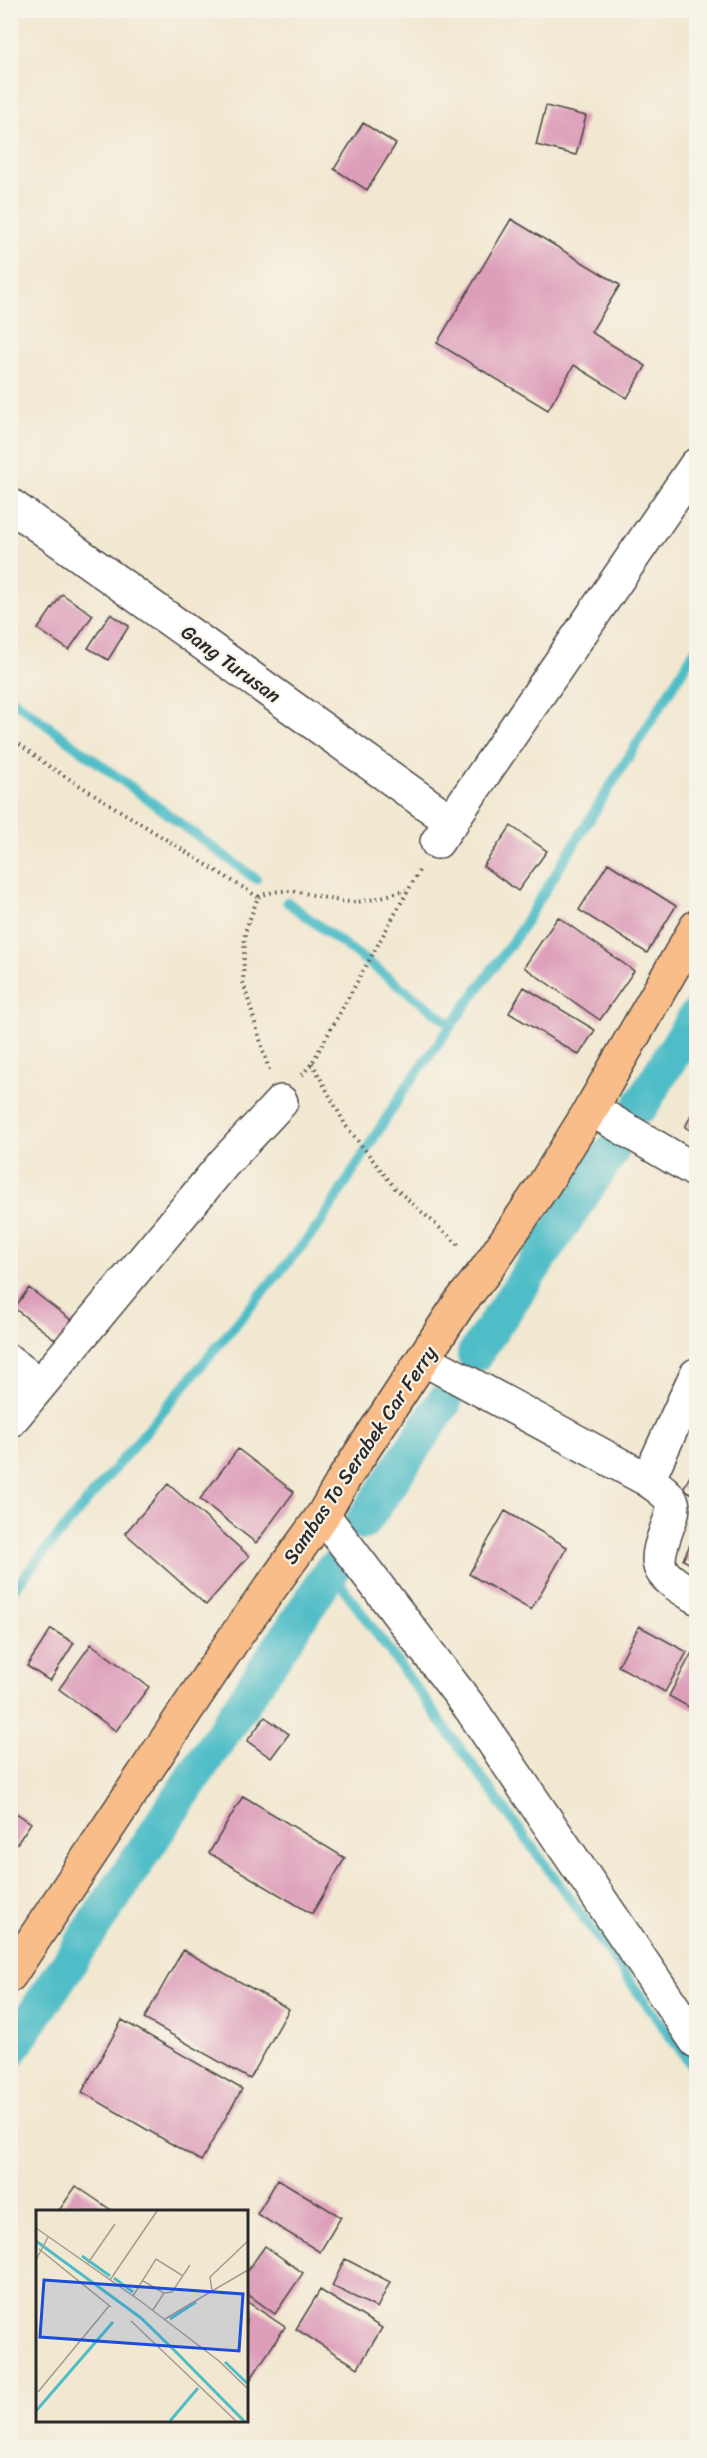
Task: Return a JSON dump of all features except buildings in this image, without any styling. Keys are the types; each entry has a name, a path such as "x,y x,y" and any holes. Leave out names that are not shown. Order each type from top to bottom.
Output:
{"highway":[{"name":"Sambas To Serabek Car Ferry","path":"10,1975 228,1647 323,1515 345,1477 459,1304 486,1270 591,1109 696,927"}],"street":[{"path":"444,832 696,465"},
{"name":"Gang Turusan","path":"10,505 444,832"},
{"path":"10,1421 224,1163 281,1102"},
{"path":"591,1109 696,1171"},
{"path":"424,1359 648,1480 671,1500 673,1508 657,1558 668,1580 696,1597"},
{"path":"10,1362 40,1385"},
{"path":"648,1480 696,1376"},
{"path":"323,1515 471,1709 696,2040"}],"path":[{"path":"10,737 47,765 258,897"},
{"path":"444,832 406,890 312,1063 346,1126 395,1188 486,1270"},
{"path":"281,1102 268,1068 243,982 245,932 258,897 273,891 296,891 355,902 406,890"}],"waterway":[{"path":"10,1593 320,1224 404,1090 518,934 696,649"},
{"path":"10,698 256,879"},
{"path":"287,902 452,1025"},
{"path":"641,1105 696,1016"},
{"path":"475,1354 610,1153"},
{"path":"363,1522 444,1402"},
{"path":"331,1571 696,2072"},
{"path":"10,2051 331,1571"}]}
